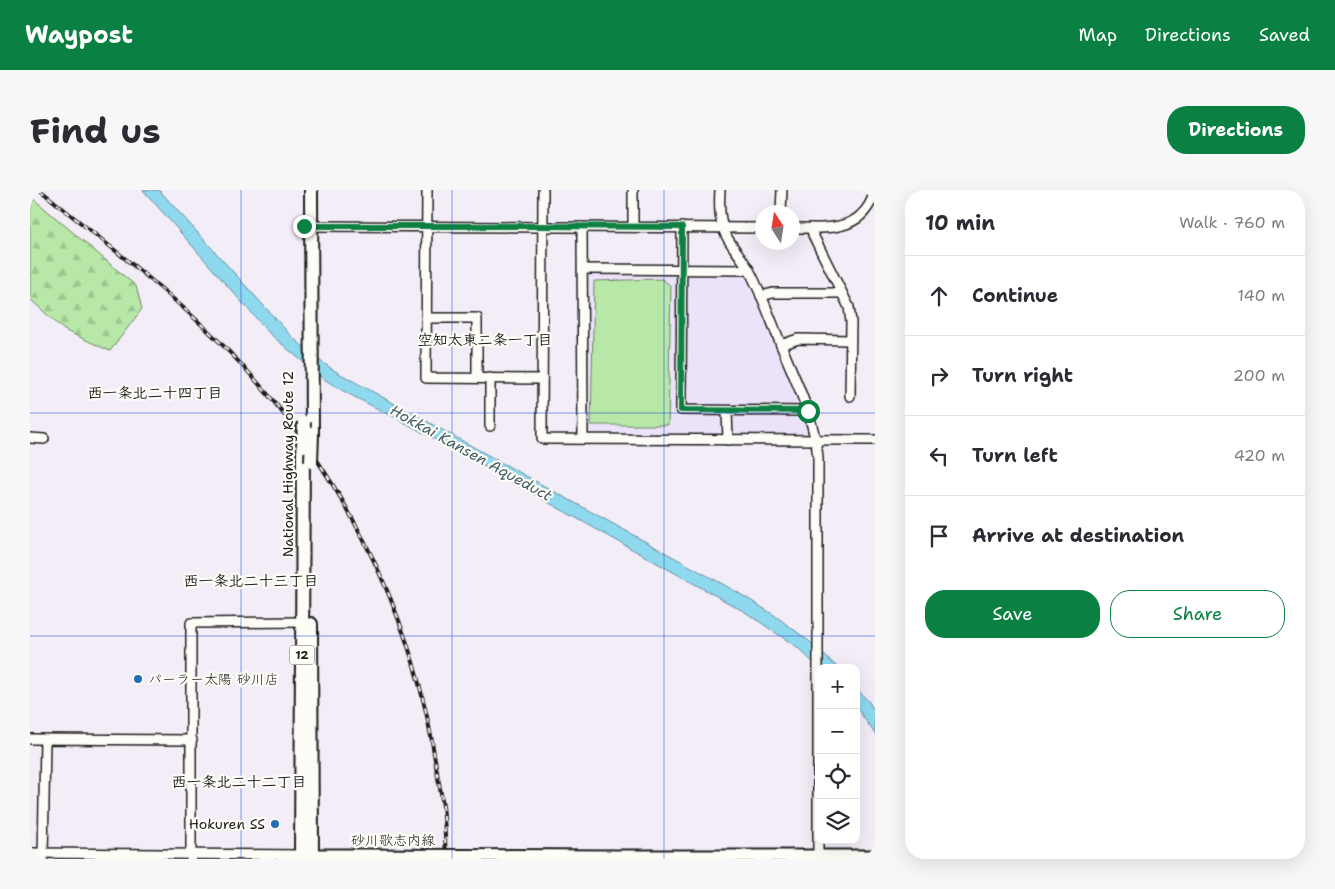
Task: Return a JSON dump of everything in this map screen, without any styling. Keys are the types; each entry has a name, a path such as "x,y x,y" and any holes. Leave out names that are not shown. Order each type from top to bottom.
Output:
{"highway":[{"name":"National Highway Route 12","path":"304,190 308,226"},
{"name":"National Highway Route 12","path":"306,857 311,462 308,427 307,332 308,226 311,190"},
{"name":"National Highway Route 12","path":"306,857 303,451 308,427"}],"main road":[{"name":"砂川歌志内線","path":"306,857 355,855 875,856"}],"street":[{"path":"427,190 426,378 542,378"},
{"path":"543,190 542,439 875,440"},
{"path":"632,227 633,190"},
{"path":"720,190 719,207 723,228 749,270 761,296 808,411 816,440 818,457 818,664"},
{"path":"781,205 782,190"},
{"path":"800,228 832,228 843,226 853,221 862,215 868,207 875,190"},
{"path":"308,226 755,228"},
{"path":"582,227 583,439"},
{"path":"682,227 681,410 808,411"},
{"path":"812,228 813,235 849,307 851,322 850,396"},
{"path":"583,269 749,270"},
{"path":"761,296 773,293 842,293"},
{"path":"426,318 477,318 477,378"},
{"path":"781,345 798,339 850,340"},
{"path":"490,378 490,426"},
{"path":"727,410 728,440"},
{"path":"30,438 44,439"},
{"path":"191,856 191,623 303,622"},
{"path":"818,709 818,857"},
{"path":"30,739 192,740"},
{"path":"43,856 45,739"},
{"path":"30,853 43,856 306,857"}],"shaded area":[{"path":"587,273 748,273 759,296 812,437 586,433"}],"green space":[{"path":"30,196 136,286 142,309 110,351 64,330 30,299"},
{"path":"662,279 671,286 668,425 591,425 594,281"}],"water":[{"name":"Hokkai Kansen Aqueduct","path":"143,190 159,190 292,337 335,371 737,592 774,615 809,641 834,664 815,664 797,647 745,612 411,426 345,392 322,378 270,334"},
{"path":"860,692 875,712 875,734 860,713"}],"railway":[{"path":"40,190 167,293 238,361 267,393 294,428 320,464 343,501 383,580 413,662 429,727 442,801 446,859"}],"place":[{"name":"パーラー太陽 砂川店","path":"138,679"},
{"name":"Hokuren SS","path":"275,824"}],"district":[{"name":"空知太東二条一丁目","path":"485,340"},
{"name":"西一条北二十四丁目","path":"155,393"},
{"name":"西一条北二十三丁目","path":"251,581"},
{"name":"西一条北二十二丁目","path":"239,782"}],"route":[{"path":"304,226 682,227 681,410 808,411"}]}
